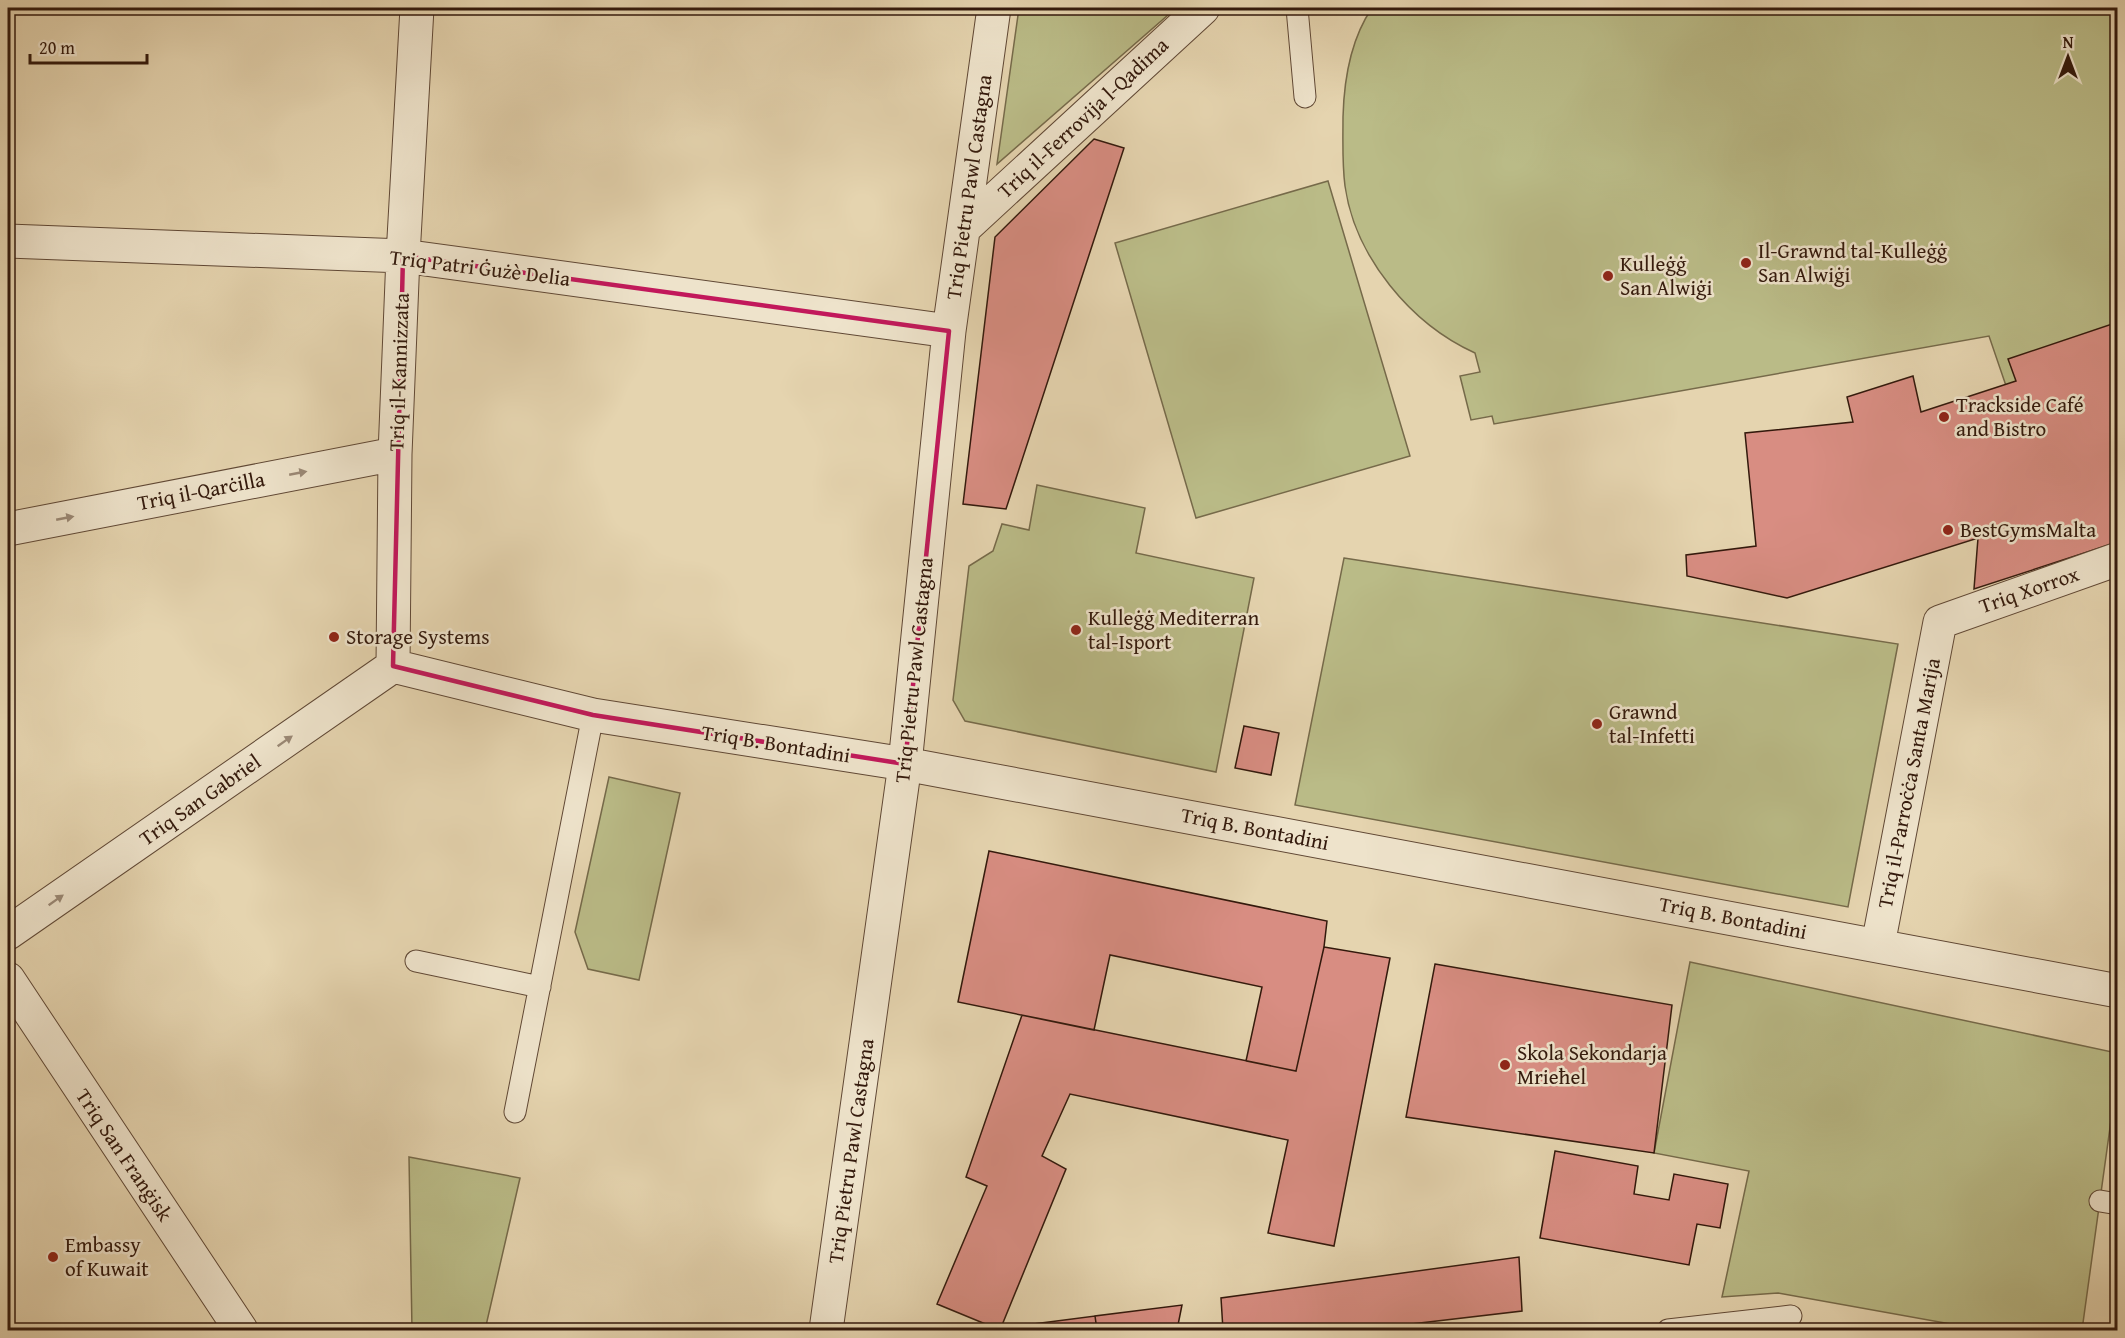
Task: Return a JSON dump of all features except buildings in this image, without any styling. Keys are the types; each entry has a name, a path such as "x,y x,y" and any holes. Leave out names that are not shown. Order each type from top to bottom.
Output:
{"street":[{"name":"Triq il-Kannizzata","path":"393,666 395,454 417,8"},
{"name":"Triq Pietru Pawl Castagna","path":"826,1330 905,764 950,331 993,8"},
{"name":"Triq il-Ferrovija l-Qadima","path":"964,228 1203,8"},
{"name":"Triq Patri Ġużè Delia","path":"8,241 403,256 950,331"},
{"name":"Triq il-Qarċilla","path":"8,529 395,454"},
{"name":"Triq Xorrox","path":"1940,622 2118,559"},
{"name":"Triq il-Parroċċa Santa Marija","path":"1878,945 1940,622"},
{"name":"Triq B. Bontadini","path":"393,666 593,715 905,764 2118,991"},
{"name":"Triq San Gabriel","path":"8,933 393,666"},
{"name":"Triq San Franġisk","path":"8,979 241,1330"}],"lane":[{"path":"1297,8 1305,97"},
{"path":"515,1112 593,715"},
{"path":"416,962 540,987"},
{"path":"1668,1330 1791,1316"}],"path":[{"path":"1487,1330 1513,1328"}],"highlighted area":[{"path":"403,256 949,331 905,764 593,715 393,666"}],"green space":[{"path":"1019,8 1176,8 997,164"},
{"name":"Il-Grawnd tal-Kulleġġ San Alwiġi","path":"1372,8 2117,8 2117,504 2055,529 1989,336 1494,424 1492,416 1471,420 1460,376 1480,372 1475,353 1429,325 1408,306 1374,262 1351,212 1343,169 1345,88 1353,47 1364,20"},
{"path":"1328,181 1410,456 1196,518 1115,243"},
{"path":"1037,485 1145,508 1136,553 1254,578 1216,772 965,721 953,700 969,566 993,551 1002,524 1029,530"},
{"name":"Grawnd tal-Infetti","path":"1344,558 1898,644 1848,907 1295,805"},
{"path":"609,777 680,793 639,980 588,969 575,932"},
{"path":"1690,962 2117,1053 2117,1077 2082,1330 1984,1330 1778,1293 1722,1297 1749,1171 1654,1153"},
{"path":"409,1157 520,1178 485,1330 412,1330"}],"place":[{"name":"Il-Grawnd tal-Kulleġġ San Alwiġi","path":"1746,263"},
{"name":"Kulleġġ San Alwiġi","path":"1608,276"},
{"name":"Trackside Café and Bistro","path":"1944,417"},
{"name":"BestGymsMalta","path":"1948,530"},
{"name":"Kulleġġ Mediterran tal-Isport","path":"1076,630"},
{"name":"Storage Systems","path":"334,637"},
{"name":"Grawnd tal-Infetti","path":"1597,724"},
{"name":"Skola Sekondarja Mrieħel","path":"1505,1065"},
{"name":"Embassy of Kuwait","path":"53,1257"}]}
